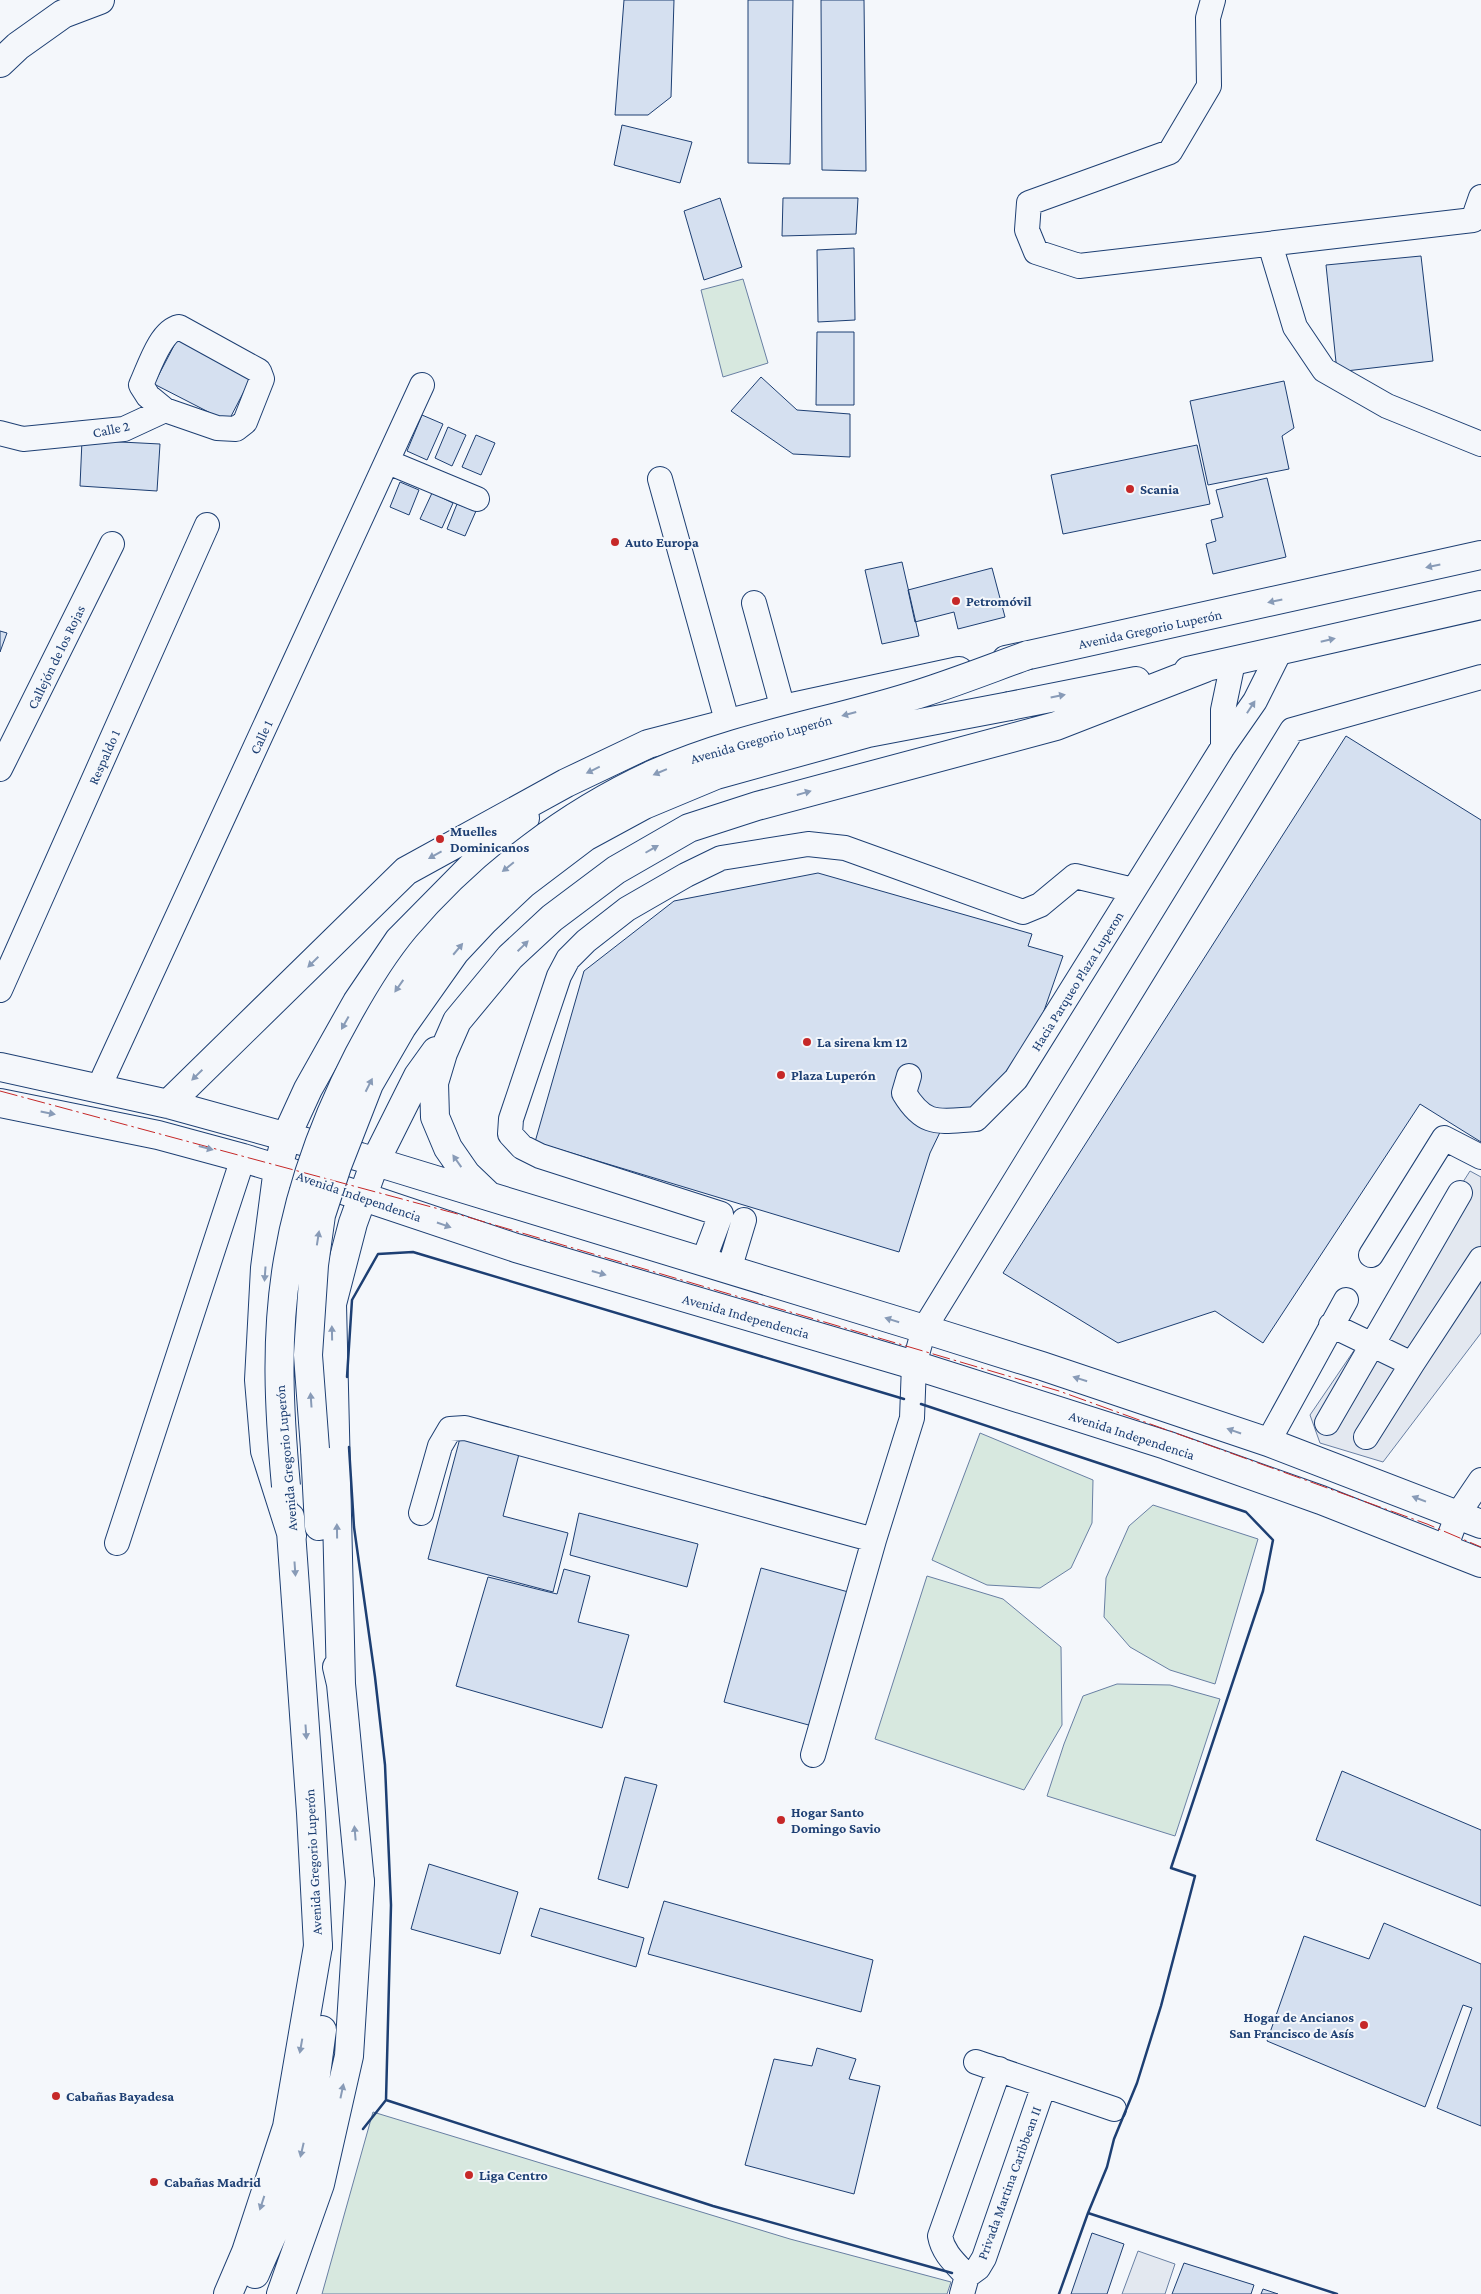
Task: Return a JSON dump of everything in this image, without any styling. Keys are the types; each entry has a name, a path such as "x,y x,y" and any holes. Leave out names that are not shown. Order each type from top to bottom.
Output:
{"main road":[{"path":"0,63 62,7 100,0"},
{"name":"Avenida Gregorio Luperón","path":"318,1946 292,1536 279,1405 280,1338 287,1262 298,1208 329,1115 353,1064 391,997 424,949 454,916 494,879 542,839 590,807 655,774 705,753 910,697 1028,656 1481,556"},
{"name":"Avenida Gregorio Luperón","path":"360,1882 341,1684 324,1608 308,1355 314,1265 321,1215 336,1166 369,1084 402,1028 456,952 485,920 523,884 585,837 644,805 716,775 868,733 1205,668 1481,605"},
{"path":"168,1104 406,871 566,783 648,744 783,709 1028,656"},
{"path":"341,1684 332,1304 353,1223 375,1162 418,1076 456,1022 510,957 552,918 616,870 690,828 757,806 1056,726 1205,668"},
{"path":"292,1536 266,1451 259,1380 265,1268 278,1168 286,1137 308,1089 357,1002 399,940 481,857 566,783"},
{"path":"456,1022 434,1083 435,1117 448,1148 466,1174 490,1198"},
{"path":"0,1067 168,1104 375,1162 924,1329 1042,1366 1268,1442 1469,1519"},
{"name":"Avenida Independencia","path":"0,1103 158,1135 278,1168 508,1246 914,1365 1166,1445 1321,1500 1481,1562"},
{"path":"281,2294 320,2184 349,2056 360,1882"},
{"path":"298,2294 324,2229 362,2087 366,2000 360,1882"},
{"path":"246,2294 284,2207 296,2173 310,2113 322,2028 318,1946"},
{"path":"228,2294 246,2252 287,2127 318,1946"}],"street":[{"path":"1212,0 1208,18 1208,86 1170,152 1029,203 1027,230 1036,252 1078,266 1477,219 1481,197"},
{"path":"1270,244 1295,327 1324,370 1387,406 1481,444"},
{"path":"179,327 260,371 262,378 245,422 236,429 217,428 165,410 148,396 141,385 164,336 172,328 179,327"},
{"name":"Calle 1","path":"99,1088 422,385"},
{"name":"Calle 2","path":"0,433 23,439 124,429 165,410"},
{"path":"388,462 476,499"},
{"path":"660,479 728,724"},
{"name":"Respaldo 1","path":"0,990 207,525"},
{"name":"Callejón de los Rojas","path":"0,769 112,544"},
{"path":"754,603 783,709"},
{"name":"Hacia Parqueo Plaza Luperon","path":"909,1076 904,1093 912,1106 933,1122 976,1120 1016,1079 1223,747 1255,702 1280,651"},
{"path":"1223,747 1222,710 1233,662"},
{"path":"813,1755 874,1540 912,1418 914,1365 924,1329 1292,730 1481,677"},
{"path":"703,1262 721,1214 540,1156 522,1147 510,1134 511,1119 559,976 568,959 586,941 627,909 686,875 721,858 808,844 845,848 1023,912 1040,905 1075,876 1133,890"},
{"path":"1371,1255 1444,1138 1481,1157"},
{"path":"117,1543 243,1158"},
{"path":"1327,1422 1460,1193"},
{"path":"729,1270 744,1220"},
{"path":"1366,1438 1481,1259"},
{"path":"1268,1442 1346,1300"},
{"path":"1331,1325 1412,1364"},
{"path":"421,1514 440,1446 450,1429 465,1428 874,1540"},
{"path":"1445,1548 1469,1519 1481,1480"},
{"path":"976,2062 1114,2109"},
{"name":"Privada Martina Caribbean II","path":"998,2069 940,2236 942,2247 965,2285 984,2258 1044,2085"}],"shaded area":[{"path":"743,279 768,363 723,377 701,290"},
{"path":"1470,1171 1481,1177 1481,1333 1383,1462 1320,1443 1310,1415 1385,1305"},
{"path":"980,1433 1093,1480 1092,1523 1071,1568 1040,1588 987,1585 932,1560"},
{"path":"1153,1505 1258,1539 1215,1684 1170,1670 1130,1647 1104,1617 1106,1578 1129,1526"},
{"path":"927,1576 1003,1599 1061,1647 1062,1725 1024,1790 875,1739"},
{"path":"1117,1684 1170,1685 1220,1699 1175,1836 1047,1796 1064,1744 1083,1696"},
{"name":"Liga Centro","path":"373,2112 790,2239 951,2282 947,2294 322,2294"},
{"path":"1138,2251 1175,2264 1165,2294 1122,2294"}],"building":[{"path":"624,0 674,0 671,97 648,115 615,115"},
{"path":"748,0 793,0 790,164 748,163"},
{"path":"821,0 864,0 866,171 822,170"},
{"path":"622,125 692,142 680,183 614,165"},
{"path":"720,198 742,267 704,280 684,211"},
{"path":"783,198 858,198 856,234 782,236"},
{"path":"854,248 855,320 818,322 817,250"},
{"path":"1421,256 1433,361 1337,372 1326,265"},
{"path":"817,332 854,332 854,405 816,405"},
{"path":"178,338 252,376 228,422 154,384"},
{"path":"761,377 797,410 850,414 850,457 793,454 731,411"},
{"path":"1284,381 1294,428 1282,436 1289,469 1208,485 1190,401"},
{"path":"422,415 443,424 427,460 407,451"},
{"path":"448,427 466,435 452,466 435,458"},
{"path":"476,435 495,443 481,475 462,467"},
{"path":"82,440 160,444 157,491 80,486"},
{"name":"Scania","path":"1197,445 1210,504 1063,534 1051,475"},
{"path":"1267,478 1286,557 1213,574 1206,544 1216,541 1211,520 1223,517 1216,490"},
{"path":"400,482 419,490 409,515 390,507"},
{"path":"432,493 453,503 442,528 420,519"},
{"path":"457,504 476,511 465,536 447,529"},
{"path":"902,562 919,636 882,644 865,570"},
{"name":"Petromóvil","path":"992,568 1005,617 958,629 954,612 915,622 908,590"},
{"path":"0,631 7,633 0,652"},
{"path":"1346,736 1481,820 1481,1142 1420,1104 1263,1343 1215,1311 1118,1343 1003,1273"},
{"name":"Plaza Luperón","path":"818,873 1032,934 1028,946 1063,956 1038,1028 978,1122 943,1126 930,1153 899,1252 535,1142 584,971 674,901"},
{"path":"460,1438 519,1454 503,1516 568,1533 553,1592 428,1559"},
{"path":"579,1513 698,1544 687,1587 570,1555"},
{"path":"761,1568 852,1593 816,1727 724,1702"},
{"path":"564,1569 590,1576 578,1622 629,1635 602,1728 456,1686 488,1577 557,1594"},
{"path":"1342,1771 1481,1830 1481,1906 1316,1840"},
{"path":"625,1777 657,1785 628,1888 598,1879"},
{"path":"429,1864 518,1892 500,1954 411,1929"},
{"path":"664,1901 873,1960 861,2012 648,1954"},
{"path":"540,1908 644,1938 636,1967 531,1936"},
{"name":"Hogar de Ancianos San Francisco de Asís","path":"1384,1923 1481,1964 1481,2126 1437,2108 1472,2008 1463,2005 1425,2107 1267,2041 1304,1936 1369,1959"},
{"path":"817,2048 856,2059 849,2079 880,2086 854,2194 745,2165 774,2059 812,2066"},
{"path":"1092,2233 1124,2244 1107,2294 1071,2294"},
{"path":"1184,2263 1254,2285 1251,2294 1172,2294"},
{"path":"1263,2289 1278,2294 1261,2294"}],"wall":[{"path":"347,1377 352,1300 378,1254 413,1252 904,1399"},
{"path":"921,1404 1246,1512 1273,1540 1263,1591 1171,1868 1195,1876 1161,2006 1137,2083 1114,2139 1107,2167 1088,2213"},
{"path":"349,1447 354,1527 385,1765 391,1905 386,2100 713,2206 952,2273"},
{"path":"363,2129 386,2100"},
{"path":"1059,2294 1088,2213 1337,2294"}],"power":[{"path":"0,1091 454,1213 1059,1391 1427,1524 1481,1547"}],"place":[{"name":"Scania","path":"1130,489"},
{"name":"Auto Europa","path":"615,542"},
{"name":"Petromóvil","path":"956,601"},
{"name":"Muelles Dominicanos","path":"440,839"},
{"name":"La sirena km 12","path":"807,1042"},
{"name":"Plaza Luperón","path":"781,1075"},
{"name":"Hogar Santo Domingo Savio","path":"781,1820"},
{"name":"Hogar de Ancianos San Francisco de Asís","path":"1364,2025"},
{"name":"Cabañas Bayadesa","path":"56,2096"},
{"name":"Liga Centro","path":"469,2175"},
{"name":"Cabañas Madrid","path":"154,2182"}]}
